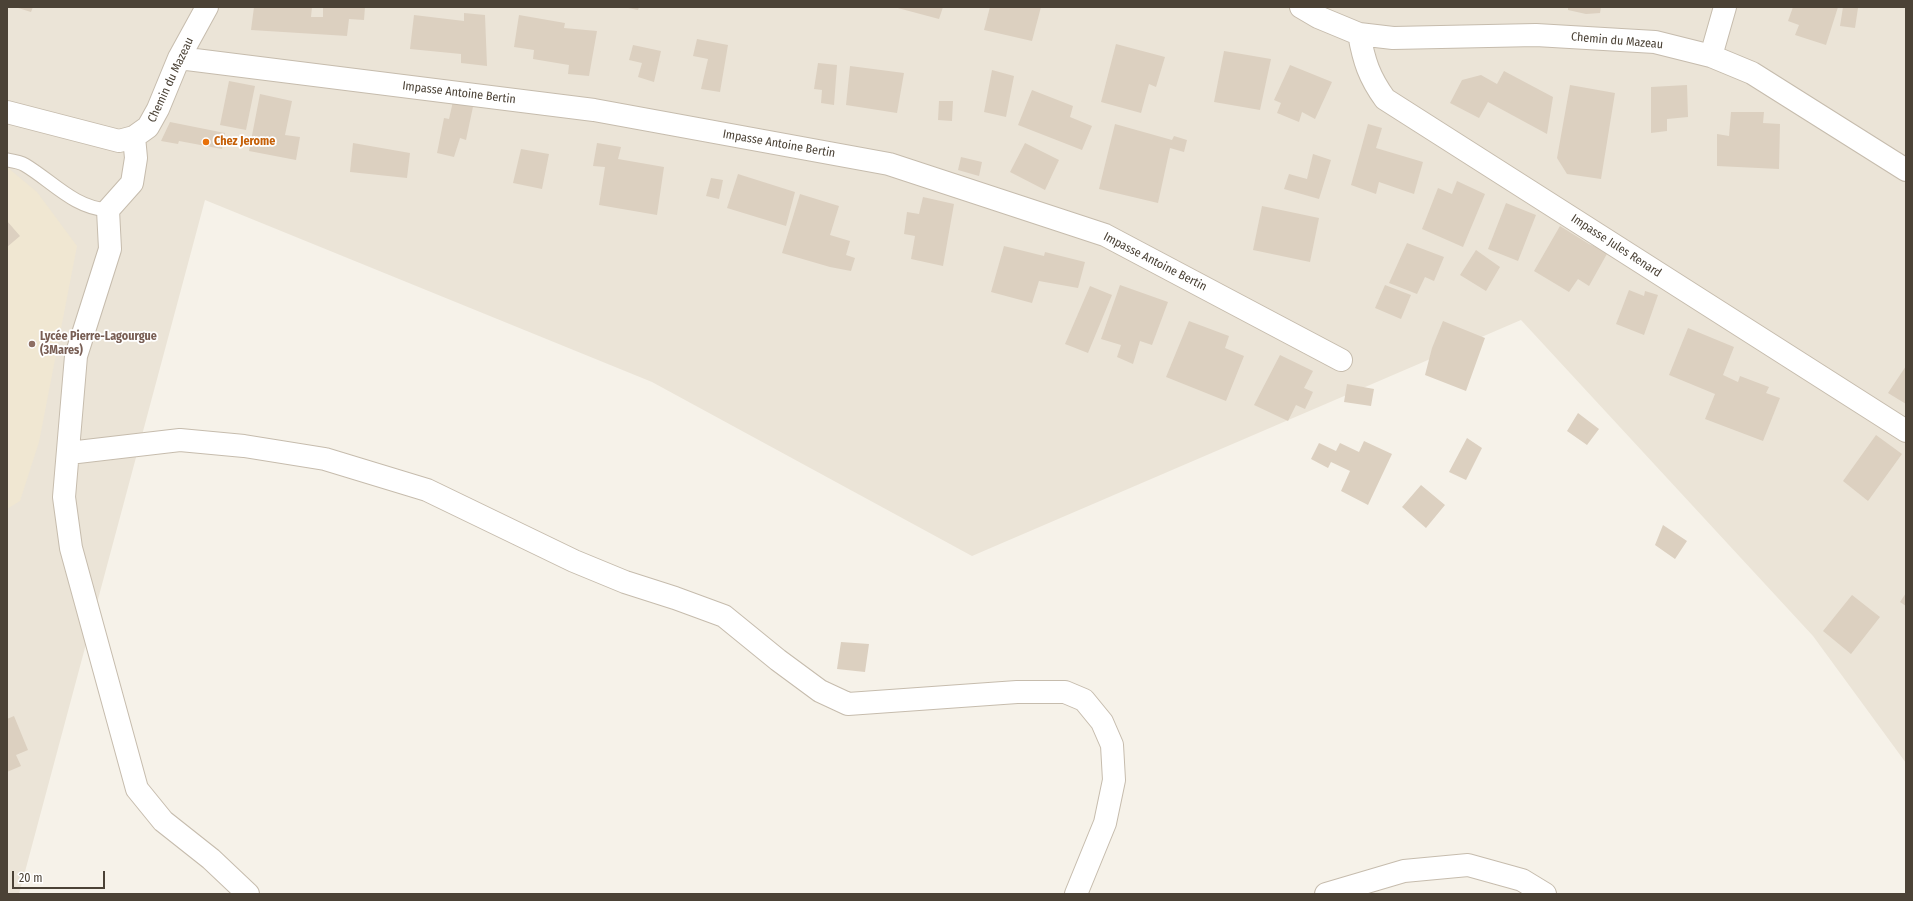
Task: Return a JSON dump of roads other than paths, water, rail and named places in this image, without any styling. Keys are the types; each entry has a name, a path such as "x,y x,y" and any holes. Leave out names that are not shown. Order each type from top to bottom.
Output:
{"street":[{"name":"Chemin du Mazeau","path":"134,137 148,127 158,109 179,58 207,7"},
{"name":"Chemin du Mazeau","path":"1301,7 1318,17 1360,34 1393,38 1536,35 1655,42 1711,56 1752,73 1906,170"},
{"path":"1711,56 1725,7"},
{"name":"Impasse Jules Renard","path":"1360,34 1364,62 1373,82 1385,98 1906,431"},
{"name":"Impasse Antoine Bertin","path":"179,58 594,110 889,164 1105,235 1341,360"},
{"path":"7,112 119,141 134,137 136,158 132,183 108,210 110,249 76,356 69,453 64,497 71,548 137,789 163,821 211,859 248,894"},
{"path":"69,453 180,440 244,446 325,459 427,490 581,564 625,582 724,616 778,660 820,691 848,704 1017,692 1065,692 1084,700 1102,722 1112,745 1114,780 1105,823 1076,894"},
{"path":"1326,894 1404,871 1468,865 1522,880 1545,894"}],"lane":[{"path":"7,160 23,164 78,202 94,209 108,210"}],"place":[{"name":"Chez Jerome","path":"206,142"},
{"name":"Lycée Pierre-Lagourgue (3Mares)","path":"32,344"}]}
